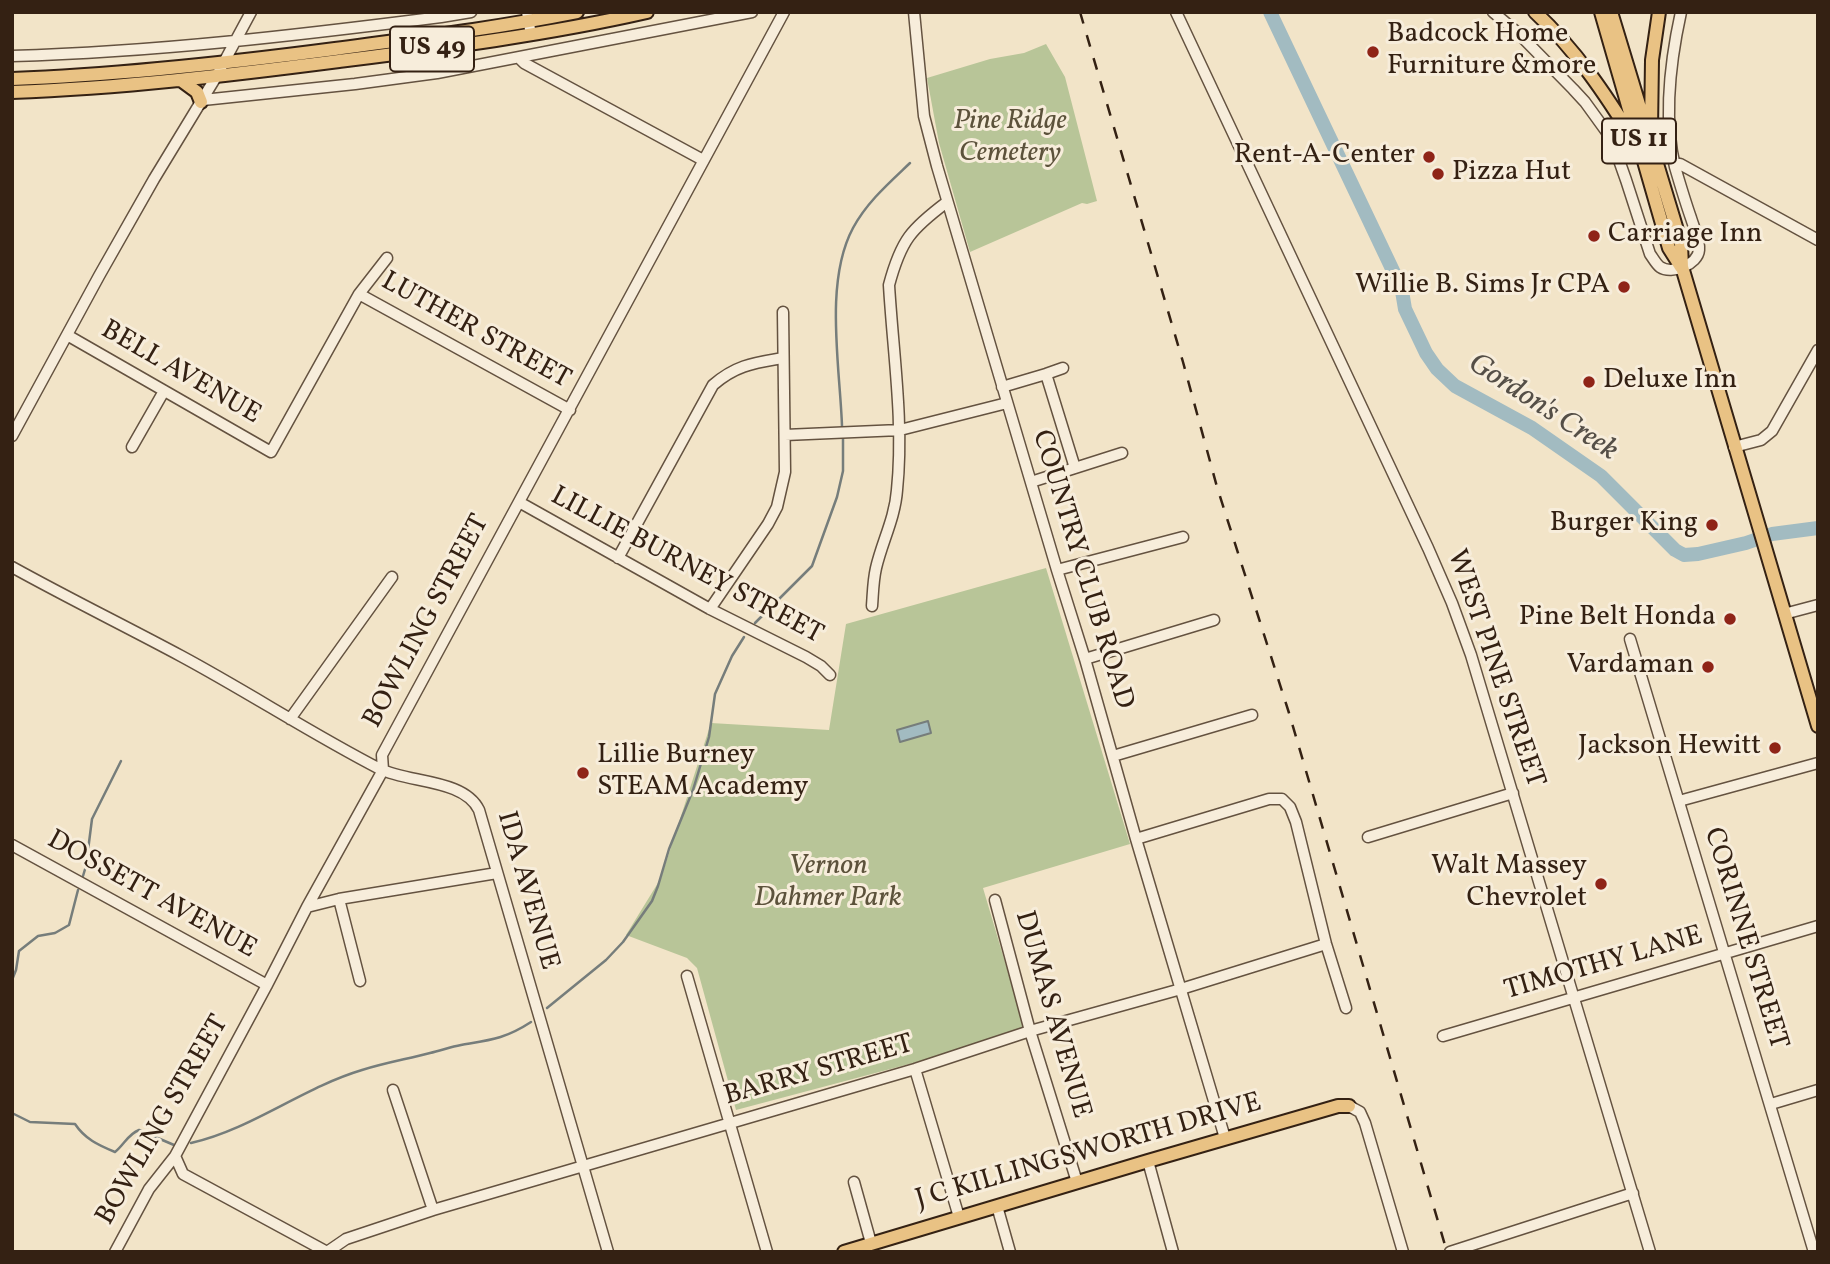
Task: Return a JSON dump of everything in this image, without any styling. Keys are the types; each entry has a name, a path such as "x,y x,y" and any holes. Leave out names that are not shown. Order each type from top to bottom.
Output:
{"main road":[{"name":"US 49","path":"12,92 183,81 412,52 577,12"},
{"name":"US 49","path":"12,79 138,72 529,23 647,12"},
{"path":"1535,12 1586,67 1644,157"},
{"name":"US 11","path":"1601,12 1670,248 1682,267"},
{"name":"US 11","path":"1611,12 1681,244 1682,267 1734,447 1818,726"},
{"path":"1650,144 1652,60 1659,12"},
{"path":"183,81 197,92 202,101"},
{"name":"J C KILLINGSWORTH DRIVE","path":"844,1252 1226,1138 1338,1106 1349,1106"}],"street":[{"path":"12,436 154,178 202,101 251,12"},
{"path":"12,57 71,55 234,41 471,12"},
{"path":"202,101 411,77 752,12"},
{"name":"BOWLING STREET","path":"115,1252 149,1189 175,1156 383,770 383,755 783,12"},
{"name":"COUNTRY CLUB ROAD","path":"914,12 924,116 947,202 1226,1138"},
{"name":"WEST PINE STREET","path":"1176,12 1452,603 1471,655 1650,1252"},
{"path":"1493,12 1531,46 1597,117 1614,146 1650,254 1660,267 1669,270 1682,267 1694,259 1699,247 1675,165 1669,128 1673,54 1681,12"},
{"path":"519,58 702,160"},
{"path":"1675,165 1680,164 1818,240"},
{"path":"872,606 877,566 897,493 900,430 889,285 895,263 912,230 947,202"},
{"path":"359,294 387,258"},
{"name":"BELL AVENUE","path":"67,335 271,452 359,294"},
{"name":"LUTHER STREET","path":"359,294 570,410"},
{"path":"710,609 777,508 785,472 783,312"},
{"path":"1734,447 1761,440 1772,431 1818,351"},
{"path":"618,558 713,385 746,364 783,358"},
{"path":"1002,387 1063,368"},
{"path":"1046,374 1075,468"},
{"path":"132,447 164,391"},
{"path":"785,435 900,430 1007,403"},
{"path":"1031,482 1122,453"},
{"name":"LILLIE BURNEY STREET","path":"519,502 710,609 806,657 830,675"},
{"path":"1057,570 1183,537"},
{"name":"IDA AVENUE","path":"12,567 181,656 383,770 461,792 476,804 608,1252"},
{"path":"290,719 393,577"},
{"path":"1784,614 1818,605"},
{"path":"1085,659 1214,620"},
{"name":"CORINNE STREET","path":"1630,639 1815,1251"},
{"path":"1113,756 1252,715"},
{"path":"1679,802 1818,763"},
{"path":"1368,838 1513,793"},
{"path":"1136,839 1269,799 1282,799 1290,807 1296,822 1326,944 1346,1008"},
{"name":"DOSSETT AVENUE","path":"12,845 267,985"},
{"path":"307,907 339,899 497,873"},
{"path":"339,899 360,981"},
{"name":"DUMAS AVENUE","path":"995,900 1030,1031 1077,1182"},
{"name":"TIMOTHY LANE","path":"1443,1036 1818,926"},
{"name":"BARRY STREET","path":"327,1252 346,1239 433,1210 915,1069 1030,1031 1181,989 1326,944"},
{"path":"687,976 767,1252"},
{"path":"915,1069 959,1217"},
{"path":"393,1090 433,1210"},
{"path":"1771,1104 1818,1090"},
{"path":"1349,1106 1360,1112 1365,1123 1404,1252"},
{"path":"175,1156 183,1174 327,1252"},
{"path":"1148,1161 1173,1252"},
{"path":"854,1182 871,1243"},
{"path":"1450,1252 1633,1193"},
{"path":"997,1206 1010,1252"}],"green space":[{"name":"Pine Ridge Cemetery","path":"1046,44 1065,77 1097,201 1082,203 970,252 939,143 927,78 990,59 1024,53"},
{"name":"Vernon Dahmer Park","path":"1046,568 1130,844 983,888 1026,1033 736,1110 697,968 687,958 626,935 661,878 711,723 829,730 846,624"}],"water":[{"path":"928,721 931,733 900,742 897,730"}],"waterway":[{"name":"Gordon's Creek","path":"1270,12 1395,275 1402,291 1405,309 1426,353 1437,369 1455,386 1532,428 1601,476 1675,550 1684,555 1746,543 1772,534 1818,528"},
{"path":"842,426 836,299 844,250 853,228 865,210 910,163"},
{"path":"755,623 812,566 837,497 843,471 843,439"},
{"path":"547,1008 606,960 623,942 652,901 693,790 709,737 715,694 744,637"},
{"path":"83,876 92,819 121,761"},
{"path":"12,980 19,951 38,936 55,933 69,925 78,890"},
{"path":"191,1143 235,1128 319,1087 362,1070 497,1038 531,1022"},
{"path":"12,1113 30,1122 75,1124 92,1141 115,1152 139,1130 174,1145"}],"railway":[{"path":"1080,12 1217,487 1289,713 1447,1252"}],"place":[{"name":"Badcock Home Furniture &more","path":"1373,52"},
{"name":"Rent-A-Center","path":"1429,157"},
{"name":"Pizza Hut","path":"1438,174"},
{"name":"Carriage Inn","path":"1594,236"},
{"name":"Willie B. Sims Jr CPA","path":"1624,287"},
{"name":"Deluxe Inn","path":"1589,382"},
{"name":"Burger King","path":"1712,525"},
{"name":"Pine Belt Honda","path":"1730,619"},
{"name":"Vardaman","path":"1708,667"},
{"name":"Jackson Hewitt","path":"1775,748"},
{"name":"Lillie Burney STEAM Academy","path":"583,773"},
{"name":"Walt Massey Chevrolet","path":"1601,884"}]}
